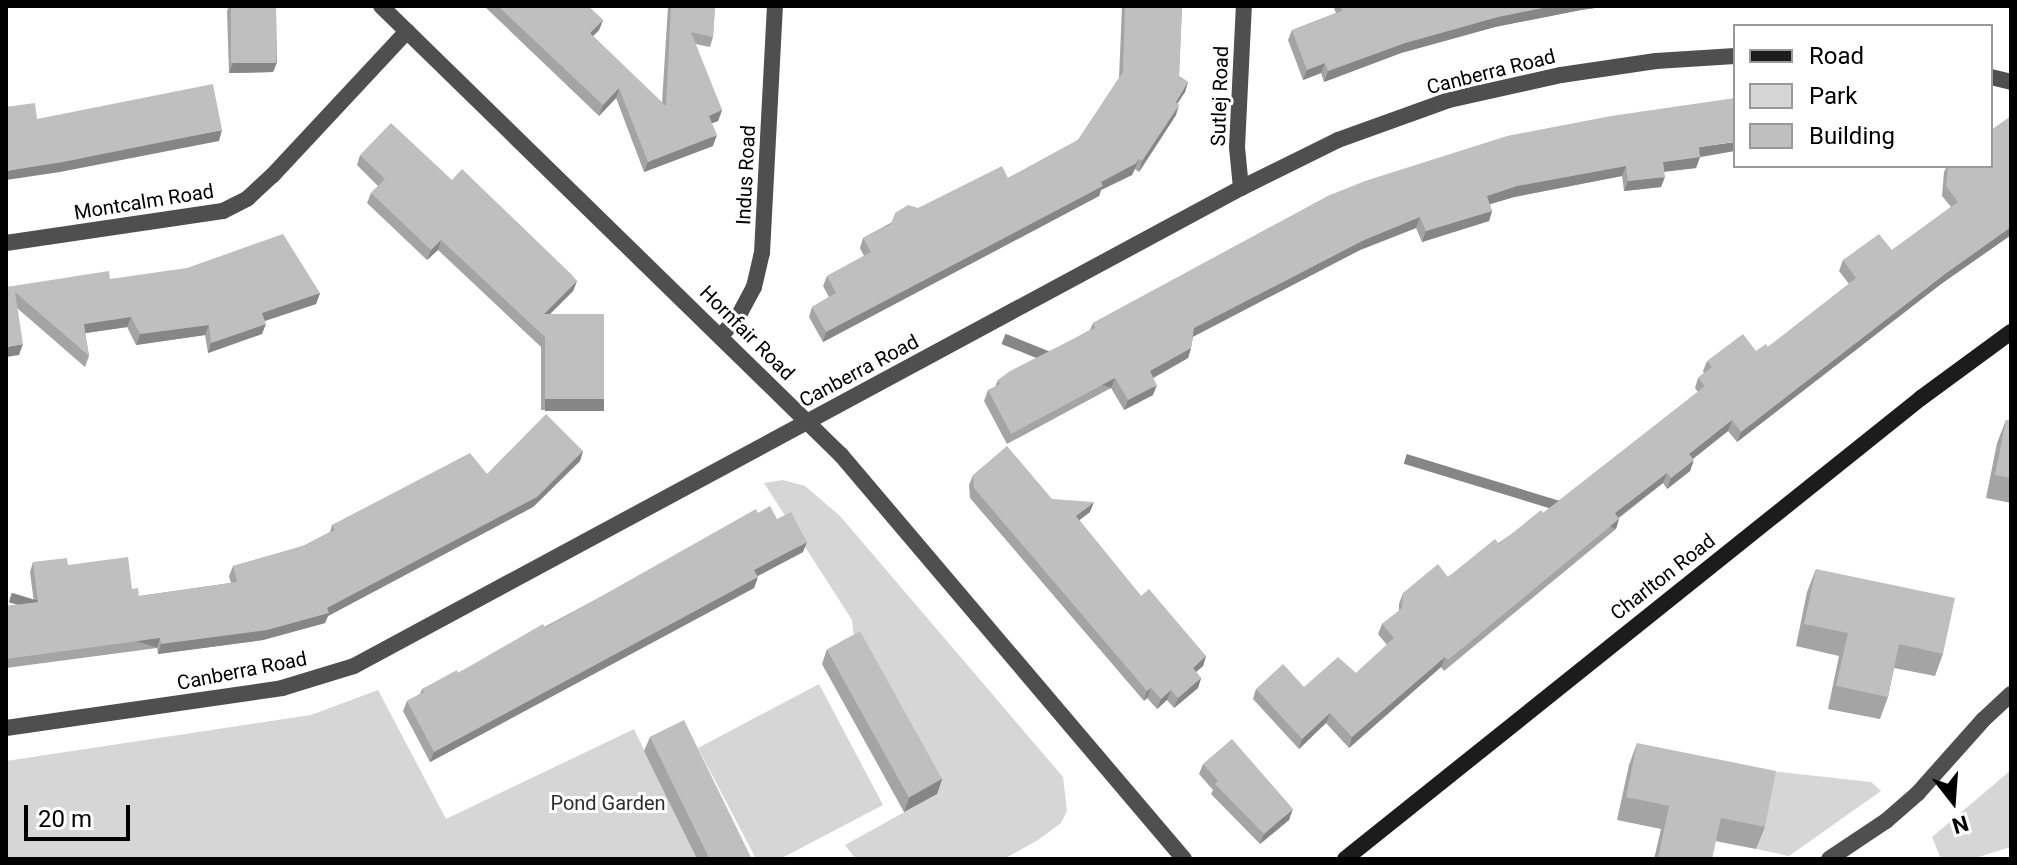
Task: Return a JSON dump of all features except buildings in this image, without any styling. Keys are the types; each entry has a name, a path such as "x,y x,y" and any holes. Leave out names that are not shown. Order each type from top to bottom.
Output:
{"main road":[{"name":"Charlton Road","path":"1345,859 1897,417 2011,332"}],"street":[{"name":"Hornfair Road","path":"381,6 722,335 841,455 1184,859"},
{"name":"Indus Road","path":"722,335 739,315 754,287 762,253 775,6"},
{"name":"Sutlej Road","path":"1241,188 1237,147 1244,6"},
{"name":"Montcalm Road","path":"6,243 223,211 248,198 407,31"},
{"name":"Canberra Road","path":"6,728 282,688 354,666 1241,188 1338,140 1449,100 1561,75 1656,61 1733,56"},
{"path":"1829,859 1886,821 1918,793 1983,720 2011,694"}],"green space":[{"path":"783,480 805,486 840,516 1063,777 1067,811 1061,823 1004,859 856,859 851,853 845,845 937,794 855,646 852,620 764,483"},
{"path":"819,684 883,805 780,859 756,859 698,748"},
{"name":"Pond Garden","path":"378,690 446,819 634,729 697,859 6,859 6,761 311,715"},
{"path":"1736,767 1871,782 1881,791 1789,856 1756,849"},
{"path":"2011,770 2011,847 1972,859 1941,859 1932,837"}]}
